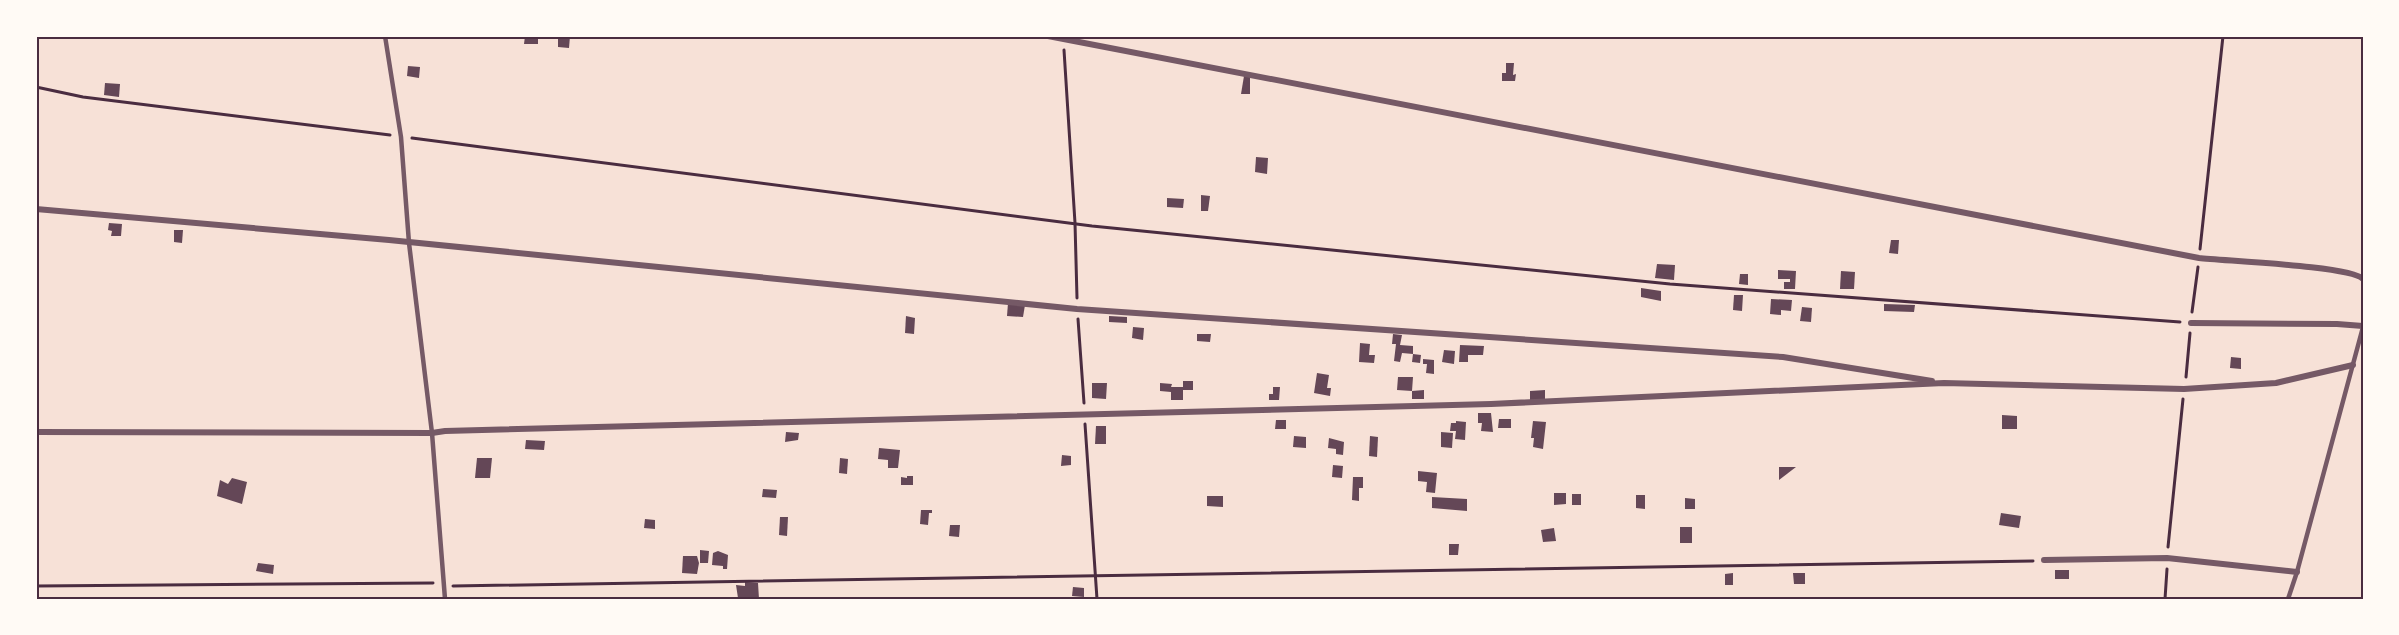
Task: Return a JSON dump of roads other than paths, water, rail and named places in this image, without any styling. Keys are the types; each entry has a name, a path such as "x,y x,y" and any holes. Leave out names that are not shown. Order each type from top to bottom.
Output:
{"street":[{"path":"1048,36 2199,258 2336,270 2360,276 2363,279"},
{"path":"36,209 409,243 1077,309 1783,357 1944,383"},
{"path":"2191,323 2337,324 2363,327"},
{"path":"36,432 432,433 1491,404 1944,383 2184,389 2276,383 2353,365"},
{"path":"2044,560 2167,558 2297,572"}],"lane":[{"path":"385,36 400,137 409,243 432,433 445,599"},
{"path":"2288,599 2363,327"}]}
